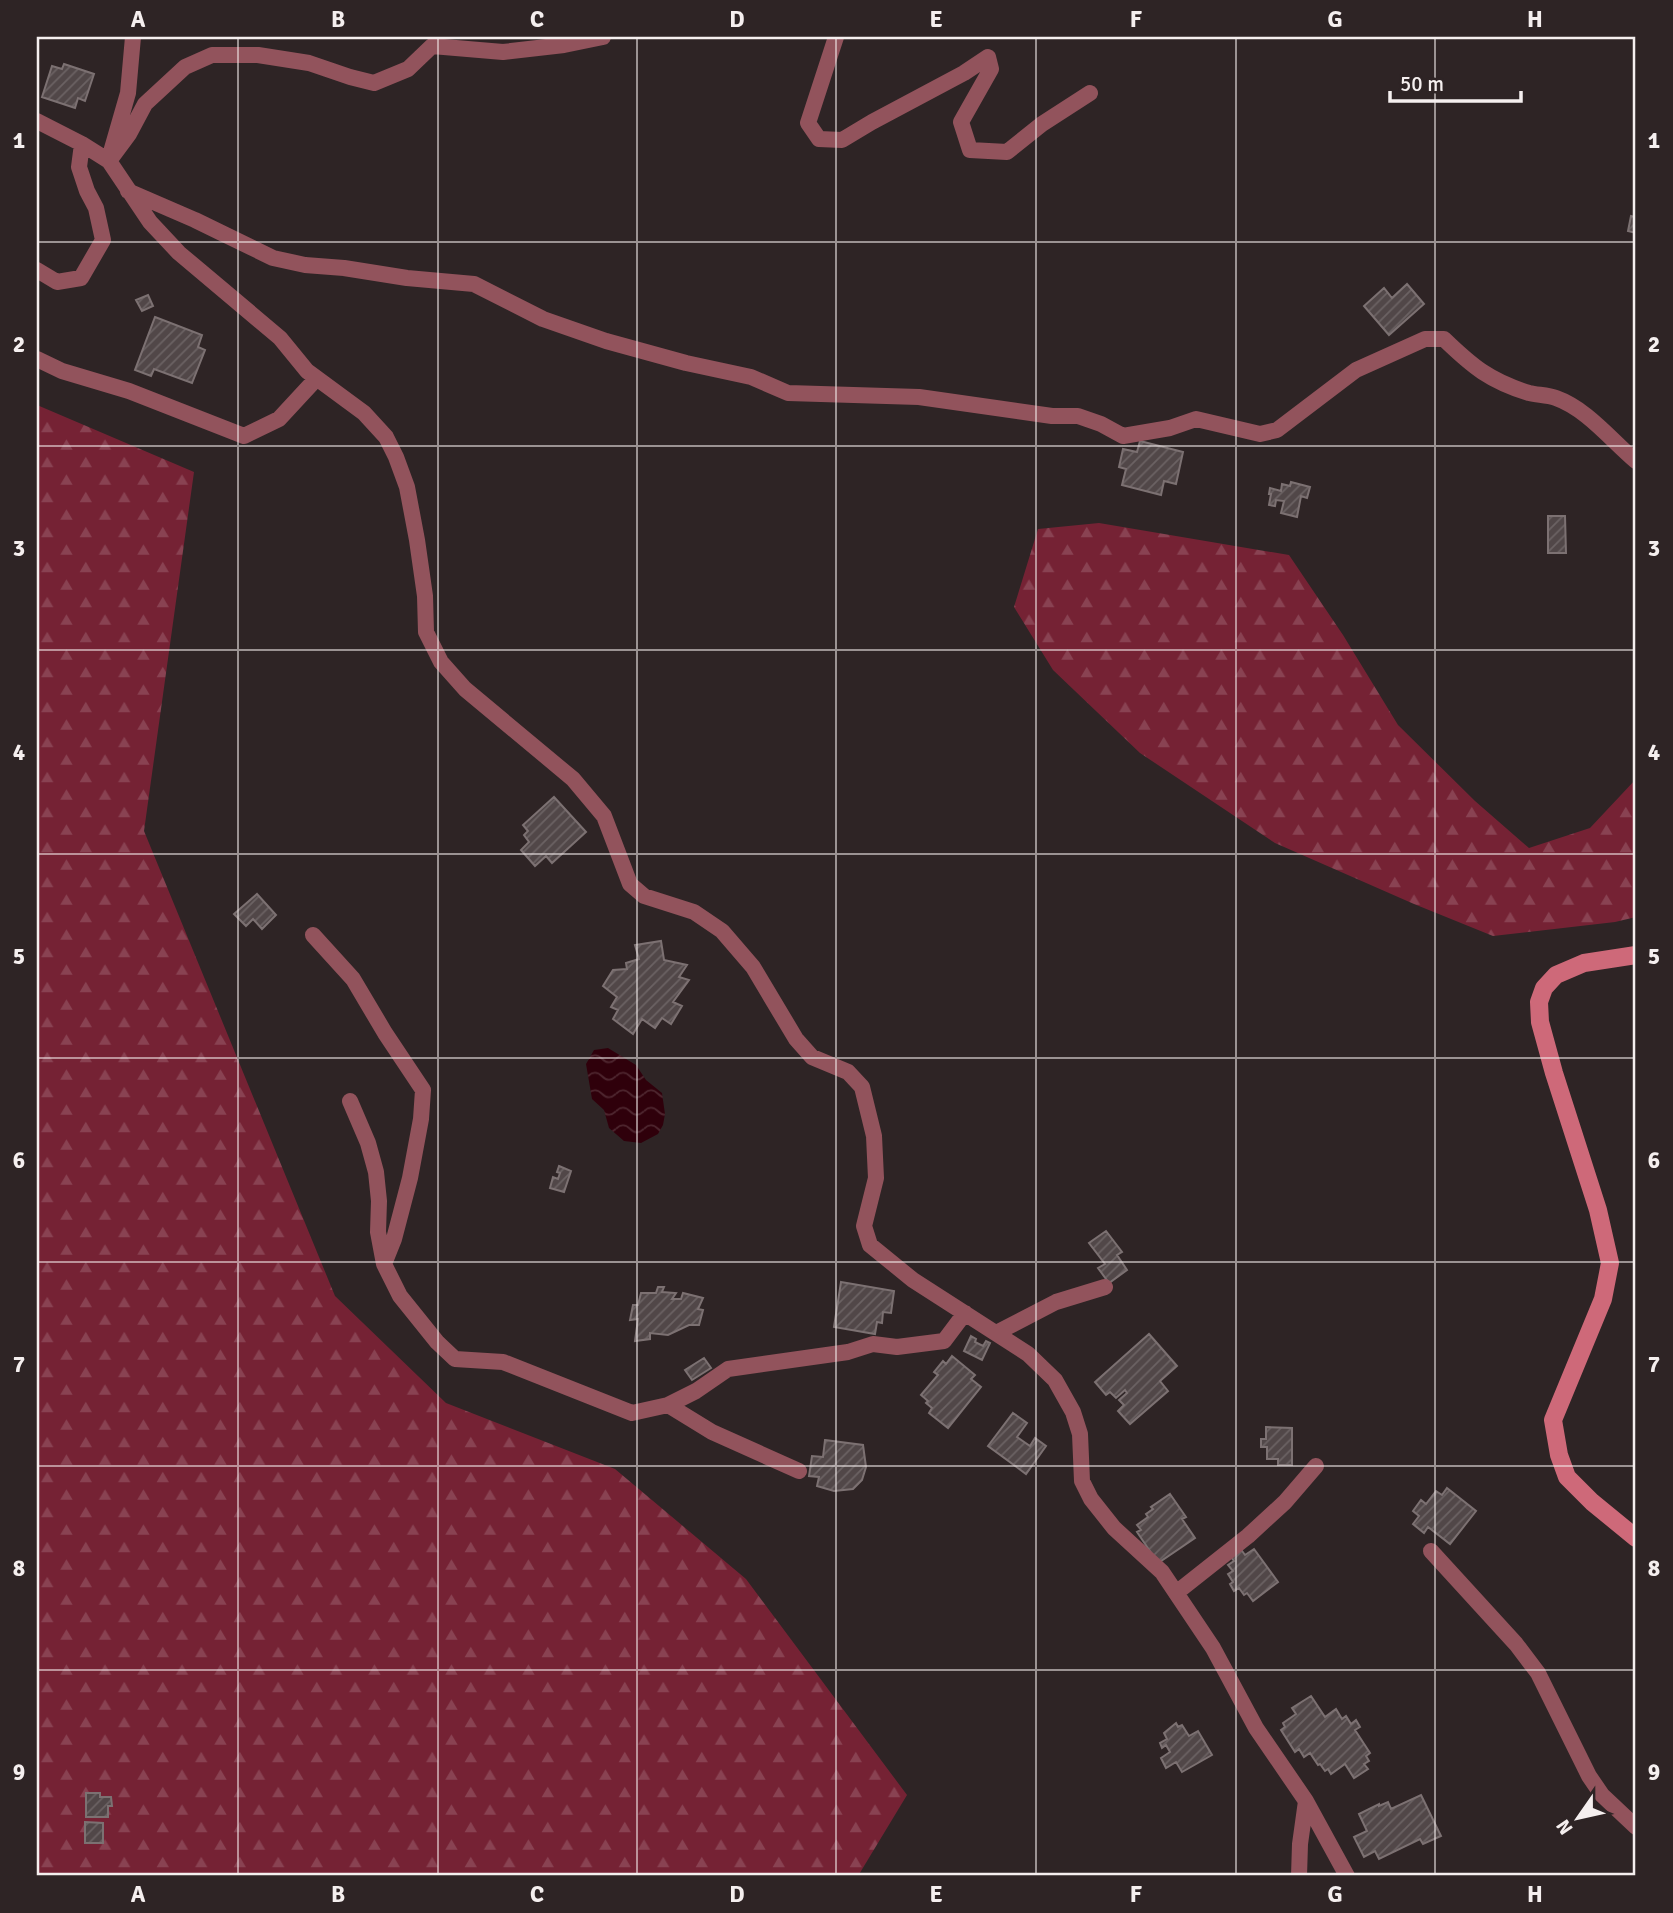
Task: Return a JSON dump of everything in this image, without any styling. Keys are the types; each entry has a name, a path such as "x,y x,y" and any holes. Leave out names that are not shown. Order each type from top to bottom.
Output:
{"main road":[{"path":"1636,955 1584,963 1556,975 1544,988 1539,1002 1540,1022 1598,1210 1610,1263 1604,1300 1553,1420 1559,1455 1567,1477 1592,1502 1636,1538"}],"street":[{"path":"109,161 128,93 133,37"},
{"path":"109,161 129,134 145,104 185,67 212,55 258,55 309,63 374,83 408,69 432,46 503,52 564,45 603,37"},
{"path":"835,37 808,123 819,138 842,140 988,57 991,69 961,122 970,150 1007,152 1042,124 1090,93"},
{"path":"37,121 109,161 150,222 179,253 280,338 307,371 364,413 386,437 407,487 425,596 426,632 442,662 465,690 573,779 604,816 630,884 644,896 694,912 722,931 753,967 796,1039 812,1057 848,1072 862,1087 874,1136 876,1178 864,1226 870,1245 913,1280 1028,1354 1055,1380 1073,1412 1080,1434 1082,1481 1091,1499 1114,1528 1162,1572 1213,1648 1256,1728 1306,1801 1347,1876"},
{"path":"37,270 57,282 81,278 103,240 96,208 79,167 82,144"},
{"path":"128,191 273,258 305,265 474,284 544,319 606,341 751,377 789,393 919,397 1052,416 1078,416 1123,436 1170,428 1196,419 1260,434 1277,430 1356,370 1425,339 1444,339 1483,374 1508,386 1556,398 1583,414 1636,461"},
{"path":"37,359 62,371 129,391 244,436 279,419 316,379"},
{"path":"313,935 354,979 385,1033 423,1090 421,1119 410,1178 384,1264"},
{"path":"350,1101 368,1143 376,1172 378,1232 384,1264 400,1296 437,1342 455,1359 503,1362 632,1413 668,1405 696,1391 727,1369 848,1352 873,1343 897,1347 944,1341 965,1313"},
{"path":"996,1334 1056,1302 1105,1287"},
{"path":"668,1405 712,1432 799,1471"},
{"path":"1176,1593 1248,1536 1285,1502 1316,1466"},
{"path":"1431,1551 1516,1644 1538,1673 1589,1776 1602,1795 1636,1827"},
{"path":"1299,1876 1306,1801"}],"green space":[{"path":"37,405 194,472 144,831 335,1296 446,1403 615,1469 746,1579 907,1795 858,1876 37,1876"},
{"path":"1099,523 1289,555 1343,635 1398,725 1475,801 1529,848 1590,828 1636,779 1636,917 1615,922 1493,936 1275,843 1140,753 1053,670 1014,607 1038,529"}],"water":[{"path":"608,1048 636,1065 646,1080 662,1093 665,1114 663,1125 658,1134 641,1143 624,1141 609,1128 604,1110 592,1099 586,1064 594,1050"}],"building":[{"path":"64,64 94,74 85,101 78,98 75,108 42,97 52,66 62,69"},
{"path":"1636,213 1636,233 1628,231 1631,216 1635,217"},
{"path":"1407,284 1424,304 1389,335 1364,306 1384,288 1392,298"},
{"path":"148,295 153,306 142,311 136,300"},
{"path":"155,317 202,335 198,347 205,350 192,383 154,369 151,376 135,370"},
{"path":"1140,441 1183,452 1176,484 1164,481 1161,495 1122,485 1126,469 1119,467 1123,449 1137,452"},
{"path":"1291,482 1310,487 1307,498 1301,496 1297,517 1281,513 1284,501 1276,500 1275,506 1269,505 1270,488 1281,491 1282,484 1290,486"},
{"path":"1548,516 1565,516 1566,553 1548,553"},
{"path":"554,797 586,832 552,863 546,856 535,866 521,850 529,842 524,835 528,831 523,825"},
{"path":"257,894 276,915 262,929 253,919 246,926 234,914"},
{"path":"661,941 664,960 687,965 679,977 689,980 673,1002 682,1006 671,1024 662,1018 655,1028 642,1019 633,1034 613,1019 618,1010 611,1007 617,997 603,986 613,970 627,969 626,963 639,959 635,945"},
{"path":"559,1166 571,1171 564,1192 550,1188 553,1177 558,1179"},
{"path":"1106,1231 1122,1252 1117,1255 1127,1270 1109,1283 1098,1268 1105,1264 1089,1243"},
{"path":"841,1282 894,1291 891,1313 883,1312 882,1323 877,1322 875,1334 834,1327"},
{"path":"658,1287 664,1287 662,1292 676,1293 672,1299 681,1299 683,1293 703,1298 698,1309 703,1310 699,1325 689,1325 668,1335 650,1333 650,1339 635,1341 638,1319 630,1320 633,1305 638,1305 641,1293 656,1293"},
{"path":"1149,1334 1177,1366 1160,1381 1168,1391 1130,1424 1118,1411 1124,1405 1119,1400 1127,1393 1125,1390 1116,1398 1110,1392 1106,1395 1095,1382"},
{"path":"971,1336 983,1346 986,1341 990,1343 982,1360 964,1351"},
{"path":"952,1356 975,1375 971,1379 981,1387 948,1428 929,1413 932,1408 921,1395 938,1375 934,1372 943,1361 946,1364"},
{"path":"704,1358 711,1368 692,1380 685,1370"},
{"path":"1013,1413 1027,1423 1017,1437 1030,1446 1035,1438 1046,1446 1026,1474 988,1446"},
{"path":"1266,1427 1292,1428 1292,1465 1278,1465 1278,1459 1267,1459 1267,1447 1261,1447 1261,1439 1266,1439"},
{"path":"825,1440 863,1445 866,1467 862,1480 853,1489 834,1491 817,1486 819,1477 809,1476 812,1456 823,1457"},
{"path":"1447,1488 1476,1511 1450,1544 1428,1527 1424,1533 1413,1524 1419,1516 1413,1511 1421,1500 1426,1504 1436,1491 1442,1495"},
{"path":"1170,1494 1186,1517 1182,1519 1195,1538 1158,1563 1137,1532 1141,1530 1137,1525 1148,1517 1146,1514 1153,1509 1151,1507"},
{"path":"1240,1548 1245,1555 1254,1549 1278,1582 1253,1601 1239,1588 1234,1591 1230,1584 1233,1582 1228,1574 1233,1571 1228,1565 1234,1561 1230,1556"},
{"path":"1311,1696 1325,1717 1336,1709 1342,1719 1346,1716 1351,1724 1356,1720 1360,1727 1355,1730 1370,1753 1366,1756 1369,1761 1364,1764 1368,1769 1354,1778 1345,1764 1331,1774 1328,1769 1325,1771 1318,1765 1310,1753 1304,1757 1299,1749 1295,1752 1281,1730 1285,1727 1283,1723 1296,1714 1292,1708"},
{"path":"1176,1723 1178,1727 1182,1725 1189,1736 1198,1731 1212,1755 1182,1772 1176,1762 1166,1768 1161,1758 1170,1752 1166,1745 1162,1748 1160,1743 1167,1739 1164,1733"},
{"path":"86,1793 100,1793 100,1797 111,1797 112,1806 108,1806 108,1817 86,1817"},
{"path":"1421,1795 1441,1836 1423,1844 1420,1839 1379,1859 1375,1851 1364,1857 1354,1837 1367,1831 1359,1814 1388,1802 1391,1809"},
{"path":"85,1822 103,1823 103,1843 85,1843"}]}
